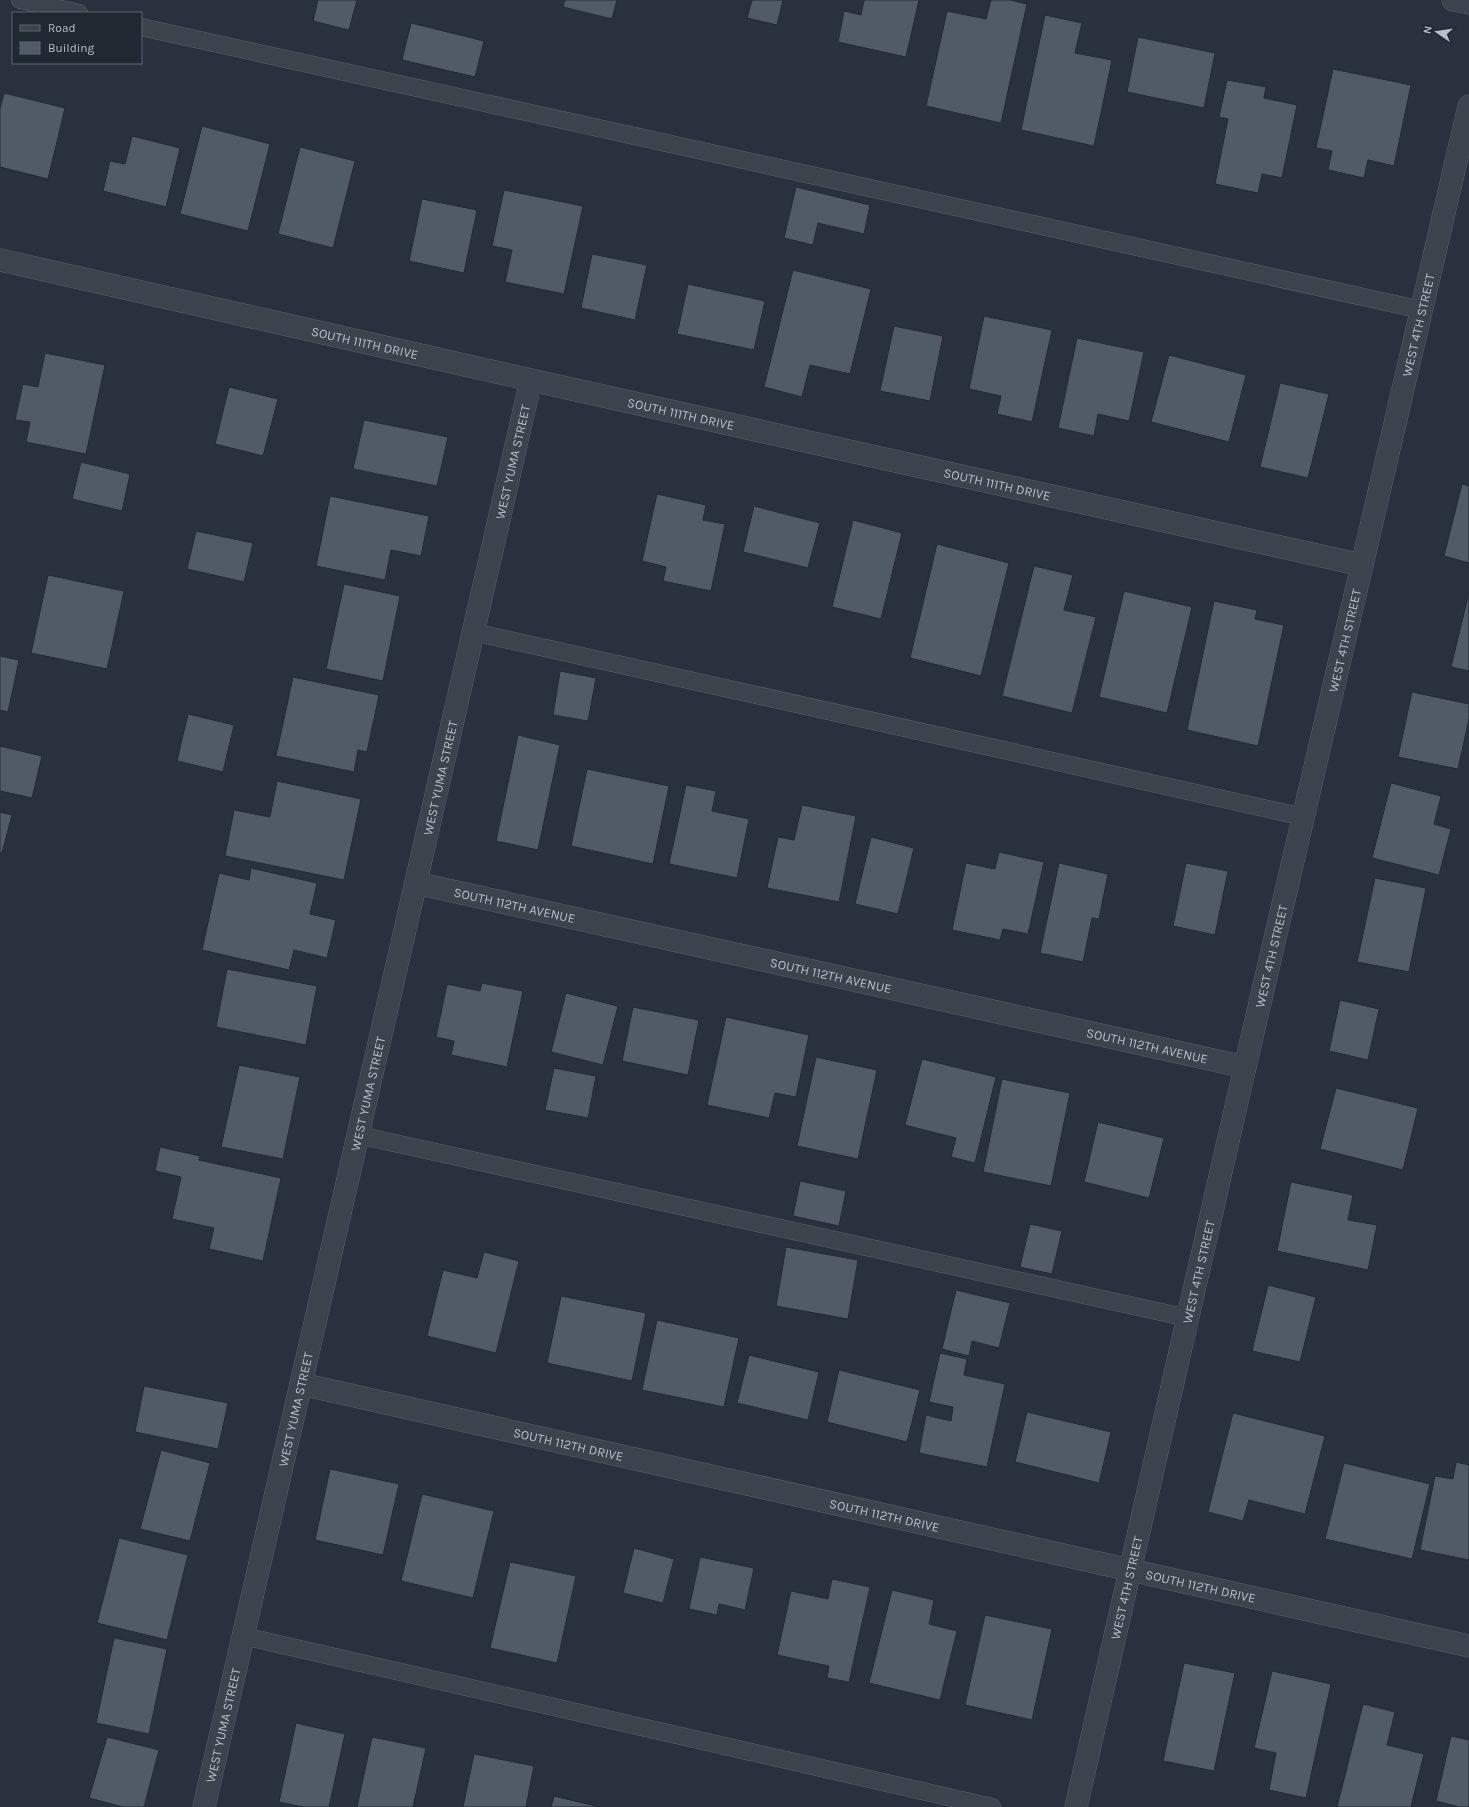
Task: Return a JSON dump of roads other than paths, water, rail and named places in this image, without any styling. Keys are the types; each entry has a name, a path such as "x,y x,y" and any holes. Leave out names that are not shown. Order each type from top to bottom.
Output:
{"street":[{"path":"1453,0 1469,4"},
{"name":"WEST 4TH STREET","path":"1076,1807 1245,1068 1469,106"},
{"name":"SOUTH 111TH DRIVE","path":"0,260 1362,566"},
{"name":"WEST YUMA STREET","path":"204,1807 531,380"},
{"name":"SOUTH 112TH AVENUE","path":"416,883 1245,1068"},
{"name":"SOUTH 112TH DRIVE","path":"301,1384 1469,1646"}],"lane":[{"path":"20,0 74,12"},
{"path":"142,27 1422,310"},
{"path":"473,632 1304,817"},
{"path":"358,1135 1188,1318"},
{"path":"243,1636 992,1807"}]}
